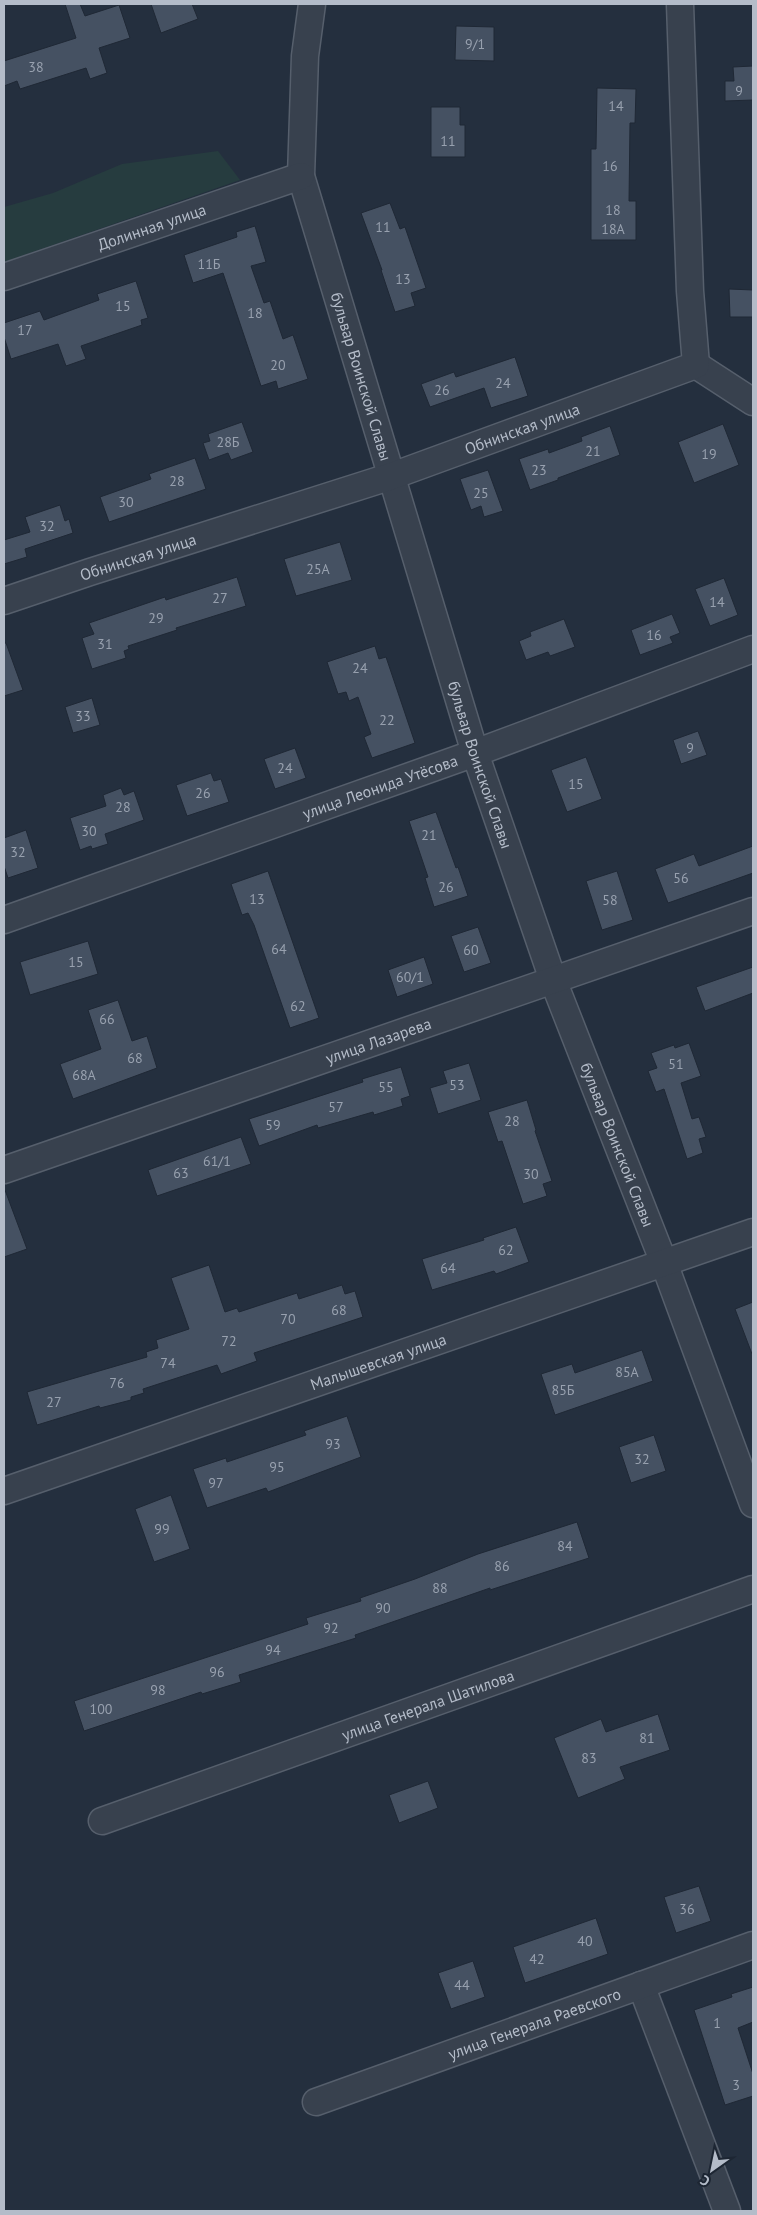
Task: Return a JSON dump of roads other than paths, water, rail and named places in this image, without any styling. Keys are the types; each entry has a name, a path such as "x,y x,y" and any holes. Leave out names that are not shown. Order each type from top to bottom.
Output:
{"street":[{"name":"бульвар Воинской Славы","path":"312,4 305,56 301,176 476,753 553,980 664,1263 753,1504"},
{"path":"680,4 690,291 696,365 753,402"},
{"name":"Долинная улица","path":"4,277 301,176"},
{"name":"Обнинская улица","path":"4,601 392,476 696,365"},
{"name":"улица Леонида Утёсова","path":"4,920 476,753 753,649"},
{"name":"улица Лазарева","path":"4,1170 753,911"},
{"name":"Малышевская улица","path":"4,1491 753,1232"},
{"name":"улица Генерала Шатилова","path":"102,1821 753,1590"},
{"name":"улица Генерала Раевского","path":"316,2102 753,1945"},
{"path":"641,1985 727,2211"}]}
